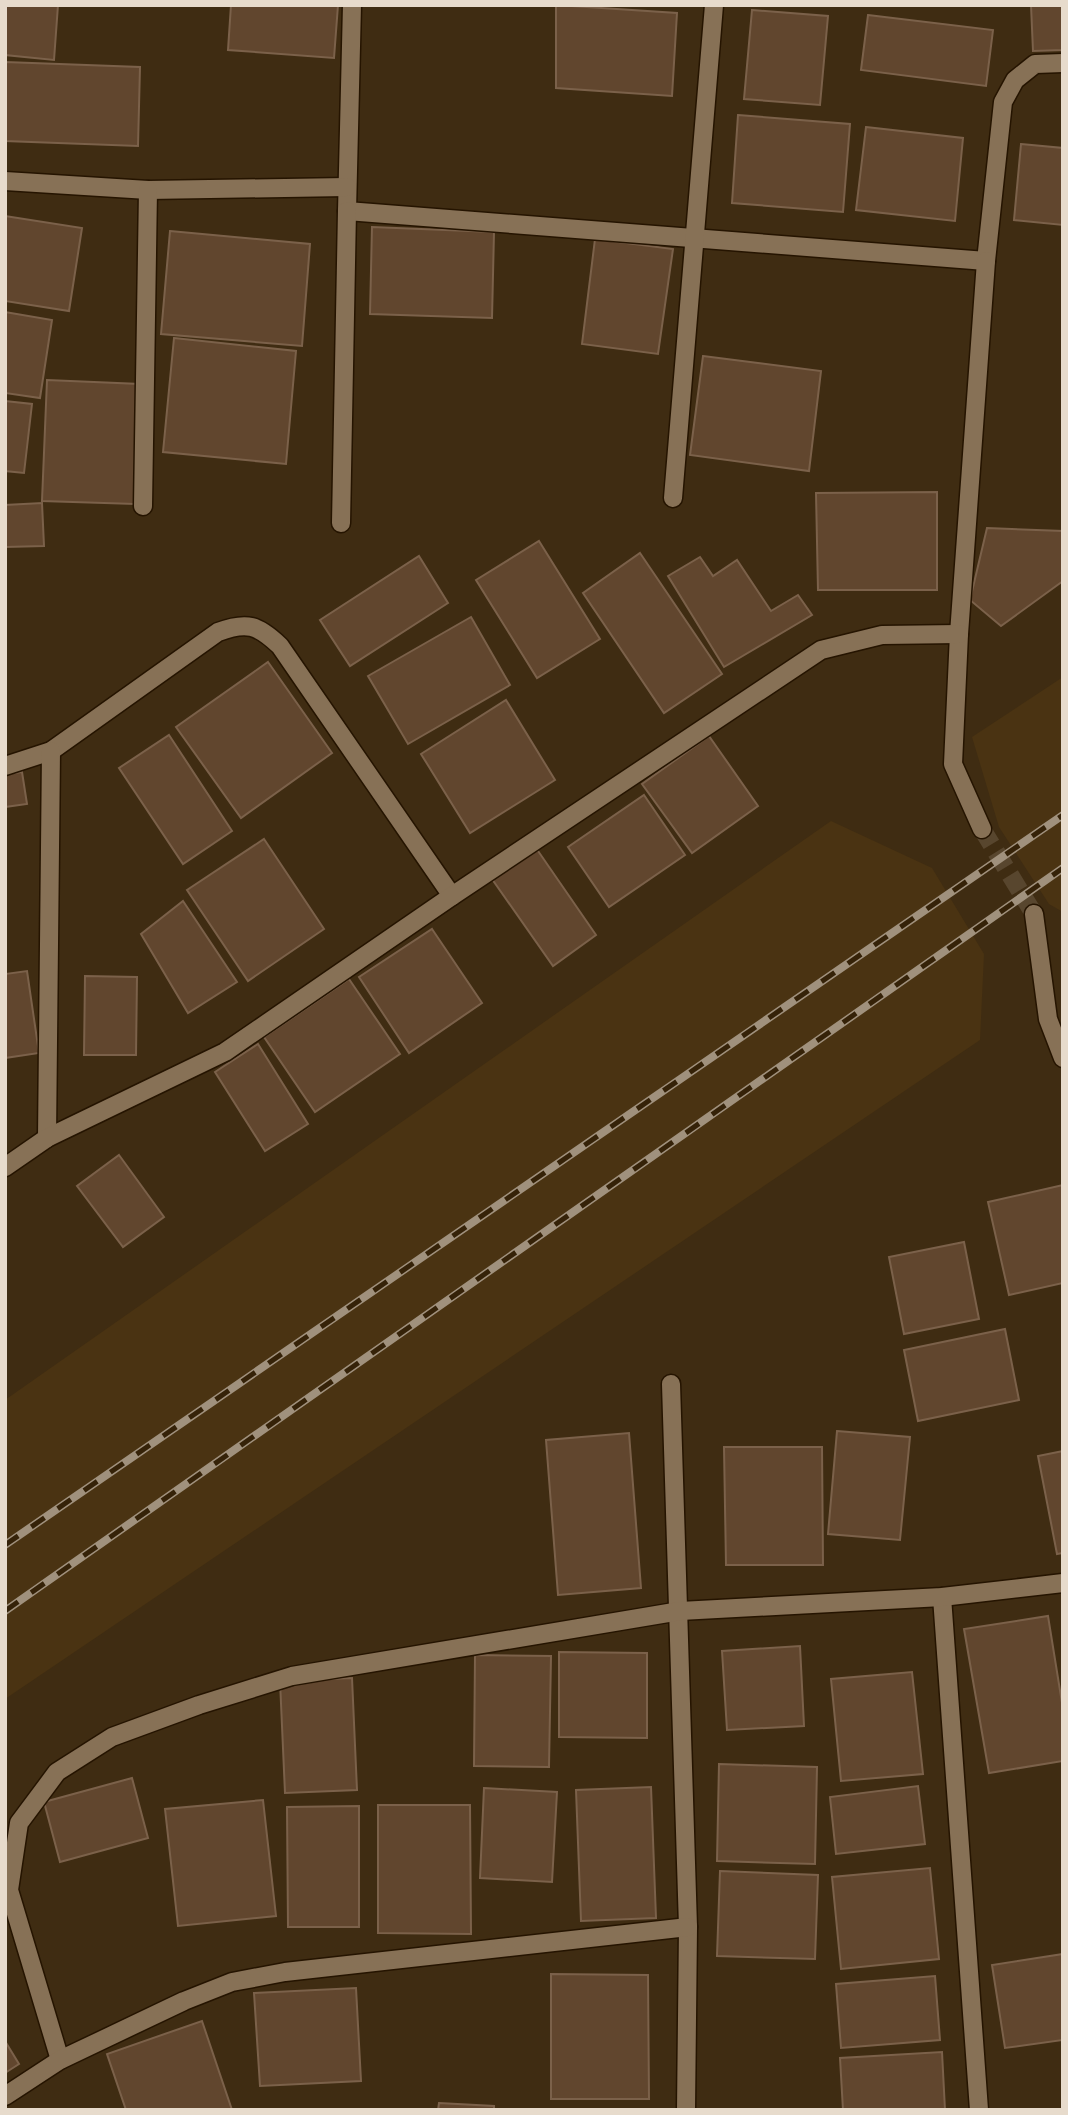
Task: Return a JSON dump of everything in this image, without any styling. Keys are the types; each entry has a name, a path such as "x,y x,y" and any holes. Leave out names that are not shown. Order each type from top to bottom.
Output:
{"street":[{"path":"341,523 352,5"},
{"path":"673,498 714,5"},
{"path":"982,829 953,764 959,634 986,261 1003,102 1014,80 1035,64 1063,63"},
{"path":"5,181 148,190 347,187"},
{"path":"143,506 148,190"},
{"path":"347,211 986,261"},
{"path":"5,766 51,751 218,632 236,625 263,630 280,646 452,896"},
{"path":"5,1167 47,1138 225,1052 452,896 821,650 882,635 959,634"},
{"path":"47,1138 51,751"},
{"path":"1034,914 1048,1019 1063,1058"},
{"path":"671,1384 688,1927 686,2110"},
{"path":"60,2060 9,1890 19,1823 57,1772 112,1737 199,1705 292,1676 680,1611 942,1597 1063,1583"},
{"path":"942,1597 979,2110"},
{"path":"5,2096 60,2060 184,2001 232,1982 285,1972 688,1927"}],"shaded area":[{"path":"1063,677 1063,912 1049,904 999,827 972,737"},
{"path":"831,821 932,868 984,954 980,1040 5,1699 5,1400"}],"building":[{"path":"5,5 58,5 54,60 5,55"},
{"path":"231,5 338,5 334,58 228,50"},
{"path":"556,5 677,13 672,96 556,88"},
{"path":"1031,5 1063,5 1063,50 1033,51"},
{"path":"752,10 828,16 820,105 744,99"},
{"path":"868,15 993,30 986,86 861,70"},
{"path":"5,62 140,67 138,146 5,141"},
{"path":"738,115 850,124 843,212 732,203"},
{"path":"866,127 963,138 955,221 856,210"},
{"path":"1021,144 1063,148 1063,225 1014,220"},
{"path":"5,216 82,228 69,311 5,301"},
{"path":"372,227 494,232 492,318 370,314"},
{"path":"170,231 310,244 302,346 161,334"},
{"path":"595,239 673,249 658,354 582,344"},
{"path":"5,312 52,320 40,398 5,393"},
{"path":"174,338 296,351 286,464 163,452"},
{"path":"703,356 821,371 809,471 690,455"},
{"path":"47,380 140,384 135,504 42,501"},
{"path":"5,401 32,404 24,473 5,471"},
{"path":"937,492 937,590 818,590 816,493"},
{"path":"42,503 44,546 5,547 5,505"},
{"path":"987,528 1063,531 1063,581 1001,626 970,600"},
{"path":"539,541 600,639 537,678 476,580"},
{"path":"640,553 722,674 664,713 583,593"},
{"path":"419,556 448,603 350,666 320,620"},
{"path":"700,557 713,576 737,560 771,611 798,595 812,615 724,667 668,576"},
{"path":"471,617 510,685 408,744 368,676"},
{"path":"268,662 332,753 241,818 176,727"},
{"path":"506,700 555,780 470,833 421,754"},
{"path":"169,735 232,831 183,864 119,768"},
{"path":"709,736 758,806 692,853 642,784"},
{"path":"22,772 27,804 5,807 5,774"},
{"path":"644,795 685,855 609,907 568,847"},
{"path":"264,839 324,929 248,981 187,890"},
{"path":"536,848 596,935 553,966 492,879"},
{"path":"183,901 237,982 188,1013 141,934"},
{"path":"432,929 482,1003 409,1053 359,977"},
{"path":"27,971 39,1053 5,1058 5,974"},
{"path":"85,976 137,977 136,1055 84,1055"},
{"path":"349,979 400,1054 315,1112 264,1037"},
{"path":"258,1044 308,1124 265,1151 215,1072"},
{"path":"119,1155 164,1217 123,1247 77,1186"},
{"path":"1063,1185 1063,1283 1009,1295 988,1202"},
{"path":"964,1242 979,1319 904,1334 889,1257"},
{"path":"1005,1329 1019,1400 918,1421 904,1350"},
{"path":"837,1431 910,1437 900,1540 828,1534"},
{"path":"629,1433 641,1588 558,1595 546,1440"},
{"path":"724,1447 822,1447 823,1565 726,1565"},
{"path":"1063,1451 1063,1553 1057,1554 1038,1456"},
{"path":"1048,1616 1063,1709 1063,1761 989,1773 964,1629"},
{"path":"800,1646 804,1726 727,1730 722,1651"},
{"path":"559,1652 647,1653 647,1738 559,1737"},
{"path":"475,1655 551,1656 549,1767 474,1766"},
{"path":"912,1672 923,1774 841,1781 831,1679"},
{"path":"352,1678 357,1790 285,1793 280,1681"},
{"path":"719,1764 817,1767 815,1864 717,1861"},
{"path":"132,1778 148,1838 60,1862 44,1802"},
{"path":"918,1786 925,1844 836,1854 830,1797"},
{"path":"651,1787 656,1918 581,1921 576,1790"},
{"path":"484,1788 557,1792 552,1882 480,1878"},
{"path":"263,1800 276,1916 178,1926 165,1809"},
{"path":"378,1805 470,1805 471,1934 378,1933"},
{"path":"359,1806 359,1927 288,1927 287,1807"},
{"path":"930,1868 939,1959 841,1969 832,1877"},
{"path":"720,1871 818,1875 815,1959 717,1956"},
{"path":"1063,1954 1063,2040 1005,2048 992,1965"},
{"path":"551,1974 648,1975 649,2099 551,2099"},
{"path":"935,1976 940,2040 841,2048 836,1984"},
{"path":"356,1988 361,2081 260,2086 254,1993"},
{"path":"202,2021 232,2110 126,2110 107,2054"},
{"path":"5,2041 19,2064 5,2073"},
{"path":"942,2052 945,2110 843,2110 840,2058"},
{"path":"439,2103 494,2106 494,2110 438,2110"}],"tunnel":[{"path":"982,829 1034,914"}],"railway":[{"path":"5,1545 1063,815"},
{"path":"5,1611 1063,868"}]}
